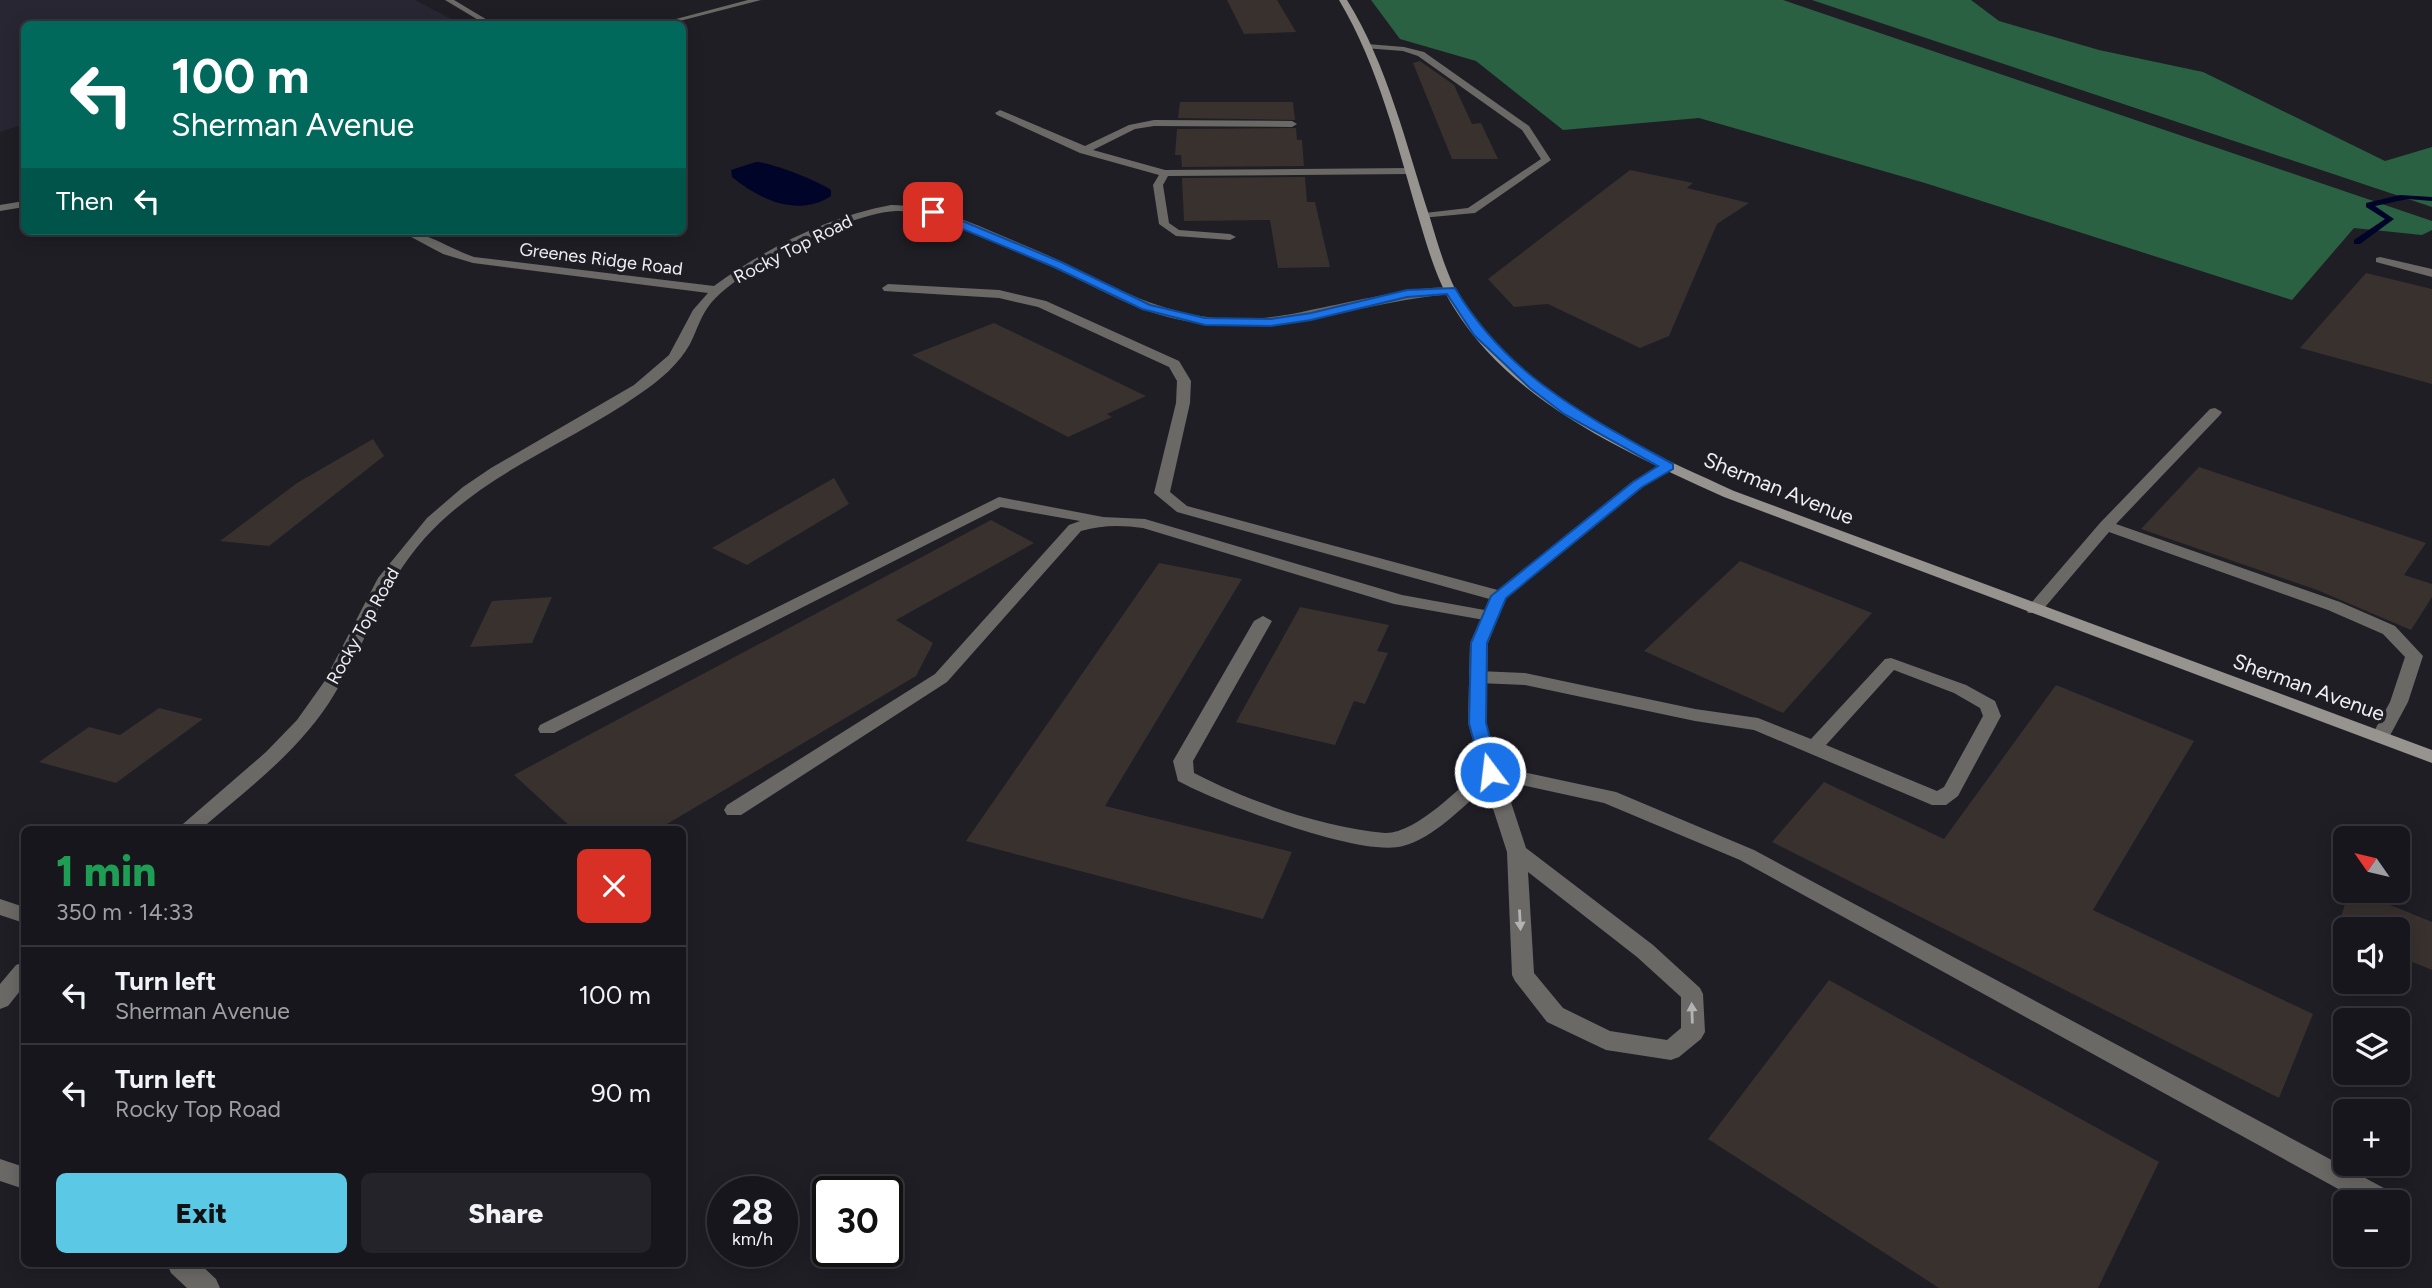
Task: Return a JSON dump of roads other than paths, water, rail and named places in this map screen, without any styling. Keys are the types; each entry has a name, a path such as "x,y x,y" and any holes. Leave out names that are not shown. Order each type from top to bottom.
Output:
{"main road":[{"name":"Sherman Avenue","path":"1343,0 1367,46 1459,308 1478,333 1534,386 1568,411 1668,466 1729,495 2432,757"}],"street":[{"path":"449,0 485,21"},
{"path":"673,21 757,0"},
{"path":"1367,46 1404,49 1421,54 1526,128 1545,160 1471,211 1425,216"},
{"path":"1000,113 1083,151 1125,166 1165,173 1409,171"},
{"path":"1083,151 1142,125 1292,124"},
{"path":"1165,173 1158,185 1164,224 1176,233 1230,237"},
{"path":"0,208 21,204"},
{"name":"Rocky Top Road","path":"191,826 291,738 318,706 373,600 397,562 425,529 470,489 508,464 637,390 666,367 682,350 697,314 715,290 853,216 893,208 933,212 1058,264 1146,307 1205,322 1271,322 1311,317 1407,293 1451,290"},
{"name":"Greenes Ridge Road","path":"413,235 447,252 473,260 715,290"},
{"path":"2380,260 2432,273"},
{"path":"888,288 999,295 1042,304 1174,364 1184,382 1183,403 1163,493 1182,509 1499,596"},
{"path":"2034,609 2106,526 2215,412"},
{"path":"1517,852 1645,951 1692,994 1693,1032 1671,1051 1606,1040 1555,1015 1523,975 1517,852 1477,723 1479,643 1499,596 1637,484 1668,466"},
{"path":"547,729 999,502 1098,520 1145,524 1400,600 1490,616"},
{"path":"734,810 940,678 1075,528 1098,520"},
{"path":"2106,526 2334,606 2389,630 2414,656 2399,702 2380,737"},
{"path":"1263,621 1183,761 1185,776 1236,801 1296,821 1368,838 1402,840 1490,772 1609,797 1747,855 2364,1190"},
{"path":"1478,677 1525,678 1657,708 1758,724 1939,800 1951,791 1992,716 1989,705 1960,689 1891,663 1814,747"},
{"path":"0,906 21,914"},
{"path":"0,1000 21,975"},
{"path":"0,1170 21,1177"},
{"path":"184,1267 206,1288"}],"water":[{"path":"756,162 783,168 816,182 831,190 831,196 805,205 779,203 766,198 732,177 731,170"}],"waterway":[{"path":"2357,242 2390,219 2369,205 2400,197 2432,199"}]}
